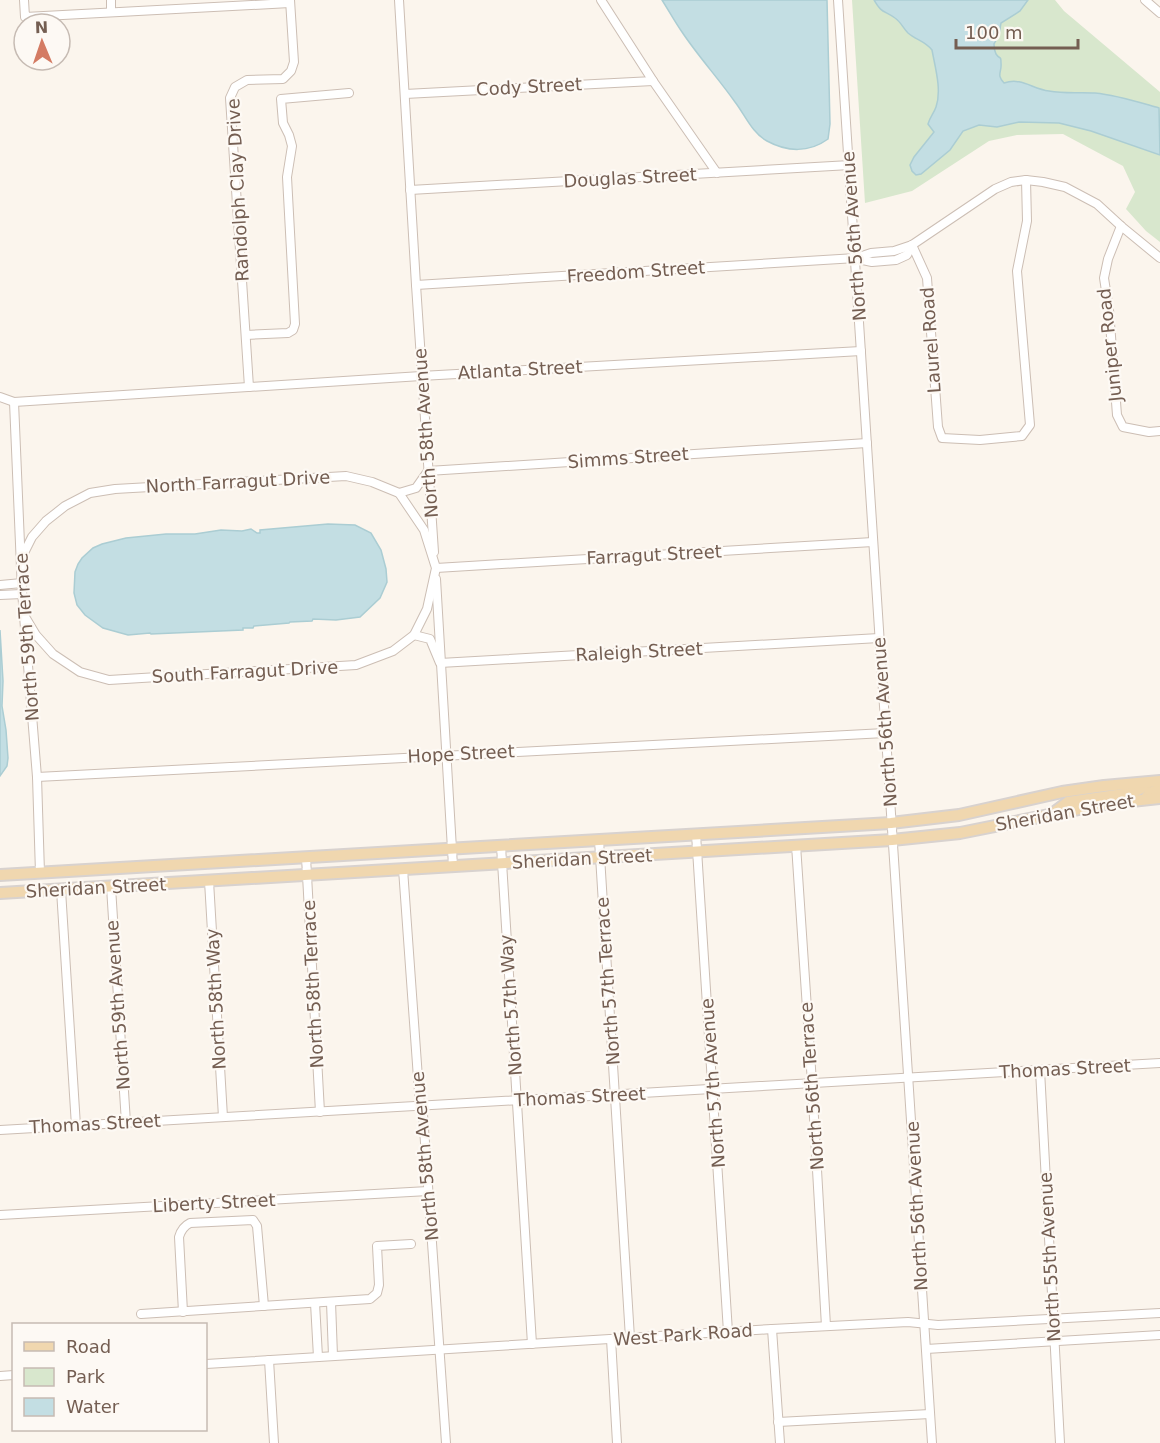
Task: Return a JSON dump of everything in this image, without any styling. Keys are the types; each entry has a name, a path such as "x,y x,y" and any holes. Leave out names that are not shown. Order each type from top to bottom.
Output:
{"main road":[{"name":"Sheridan Street","path":"0,875 891,822 959,815 1062,792 1155,782"},
{"path":"1051,814 1068,802 1131,793 1155,782"},
{"path":"1145,799 1150,793 1160,789"},
{"name":"Sheridan Street","path":"0,893 892,840 960,833 1104,804 1160,798"}],"street":[{"path":"24,0 25,17 203,3 290,1"},
{"path":"111,0 111,12"},
{"name":"North 58th Avenue","path":"399,0 453,866"},
{"path":"601,0 717,173"},
{"name":"North 56th Avenue","path":"838,0 932,1443"},
{"path":"1145,0 1160,13"},
{"name":"Randolph Clay Drive","path":"249,387 230,98 235,87 246,81 283,79 291,72 294,62 290,1"},
{"name":"Cody Street","path":"405,94 654,81"},
{"path":"246,335 288,333 293,330 295,324 287,177 291,146 289,135 282,123 281,99 350,93"},
{"name":"Douglas Street","path":"410,190 850,165"},
{"path":"1026,180 1065,186 1097,204 1160,258"},
{"name":"Freedom Street","path":"416,285 856,258 872,253 891,256 912,245 995,189 1011,182 1026,180"},
{"name":"Laurel Road","path":"912,245 927,278 938,427 942,438 980,440 1022,436 1030,425 1017,271 1027,221 1026,180"},
{"name":"Juniper Road","path":"1121,226 1108,259 1104,279 1109,310 1117,416 1123,427 1149,432 1160,431"},
{"name":"Atlanta Street","path":"0,398 14,402 861,351"},
{"name":"North 59th Terrace","path":"14,402 22,594 37,777 40,873"},
{"name":"Simms Street","path":"428,471 867,443"},
{"path":"428,471 416,488 399,493 424,530 436,568"},
{"name":"North Farragut Drive","path":"21,559 32,537 46,521 65,506 90,493 115,489 346,476 372,482 399,493"},
{"name":"Farragut Street","path":"436,568 873,542"},
{"name":"South Farragut Drive","path":"24,615 36,635 52,654 80,672 109,680 356,665 393,651 414,634 427,609 436,568"},
{"path":"0,585 22,583"},
{"path":"0,595 22,594"},
{"path":"414,634 430,639 440,663"},
{"name":"Raleigh Street","path":"440,663 879,638"},
{"name":"Hope Street","path":"37,777 885,733"},
{"name":"North 57th Avenue","path":"696,834 728,1332"},
{"name":"North 57th Terrace","path":"599,840 630,1338"},
{"name":"North 56th Terrace","path":"796,845 826,1326"},
{"name":"North 57th Way","path":"501,846 532,1344"},
{"name":"North 58th Terrace","path":"306,857 320,1112"},
{"name":"North 58th Avenue","path":"403,869 446,1443"},
{"name":"North 58th Way","path":"209,881 222,1117"},
{"name":"North 59th Avenue","path":"111,887 126,1123"},
{"path":"61,891 75,1126"},
{"name":"Thomas Street","path":"0,1130 1160,1064"},
{"name":"North 55th Avenue","path":"1040,1070 1060,1443"},
{"name":"Liberty Street","path":"0,1215 428,1191"},
{"path":"183,1312 179,1237 181,1230 190,1222 253,1220 257,1226 264,1306"},
{"path":"141,1314 370,1299 377,1293 379,1285 376,1246 411,1244"},
{"path":"331,1302 333,1356"},
{"path":"315,1303 318,1357"},
{"name":"West Park Road","path":"207,1364 826,1326 908,1322 938,1325 1160,1313"},
{"path":"772,1329 780,1443"},
{"path":"926,1349 1160,1335"},
{"path":"611,1339 617,1443"},
{"path":"269,1360 274,1443"},
{"path":"778,1422 930,1414"}],"green space":[{"path":"852,0 1055,0 1064,11 1160,92 1160,242 1146,231 1126,209 1135,192 1123,166 1063,134 1017,135 989,141 912,191 865,203"}],"water":[{"path":"662,0 827,0 830,124 828,139 806,149 790,149 762,138 688,41"},
{"path":"874,0 1028,0 1020,11 1001,23 999,35 994,44 996,54 1001,59 1000,75 1004,83 1022,82 1055,92 1103,94 1159,108 1160,155 1091,131 1059,123 1019,122 997,127 979,125 963,131 950,150 921,174 916,175 910,165 934,132 928,124 938,100 932,50 908,33 897,20 881,10"},
{"path":"328,524 355,525 371,533 381,550 387,582 380,598 360,617 336,620 313,619 312,621 254,626 243,628 243,630 128,635 103,628 85,615 77,605 74,593 75,572 78,564 93,548 102,544 126,538 166,534 251,529 260,533 260,530"},
{"path":"0,630 2,706 8,758 7,766 0,776"}]}
